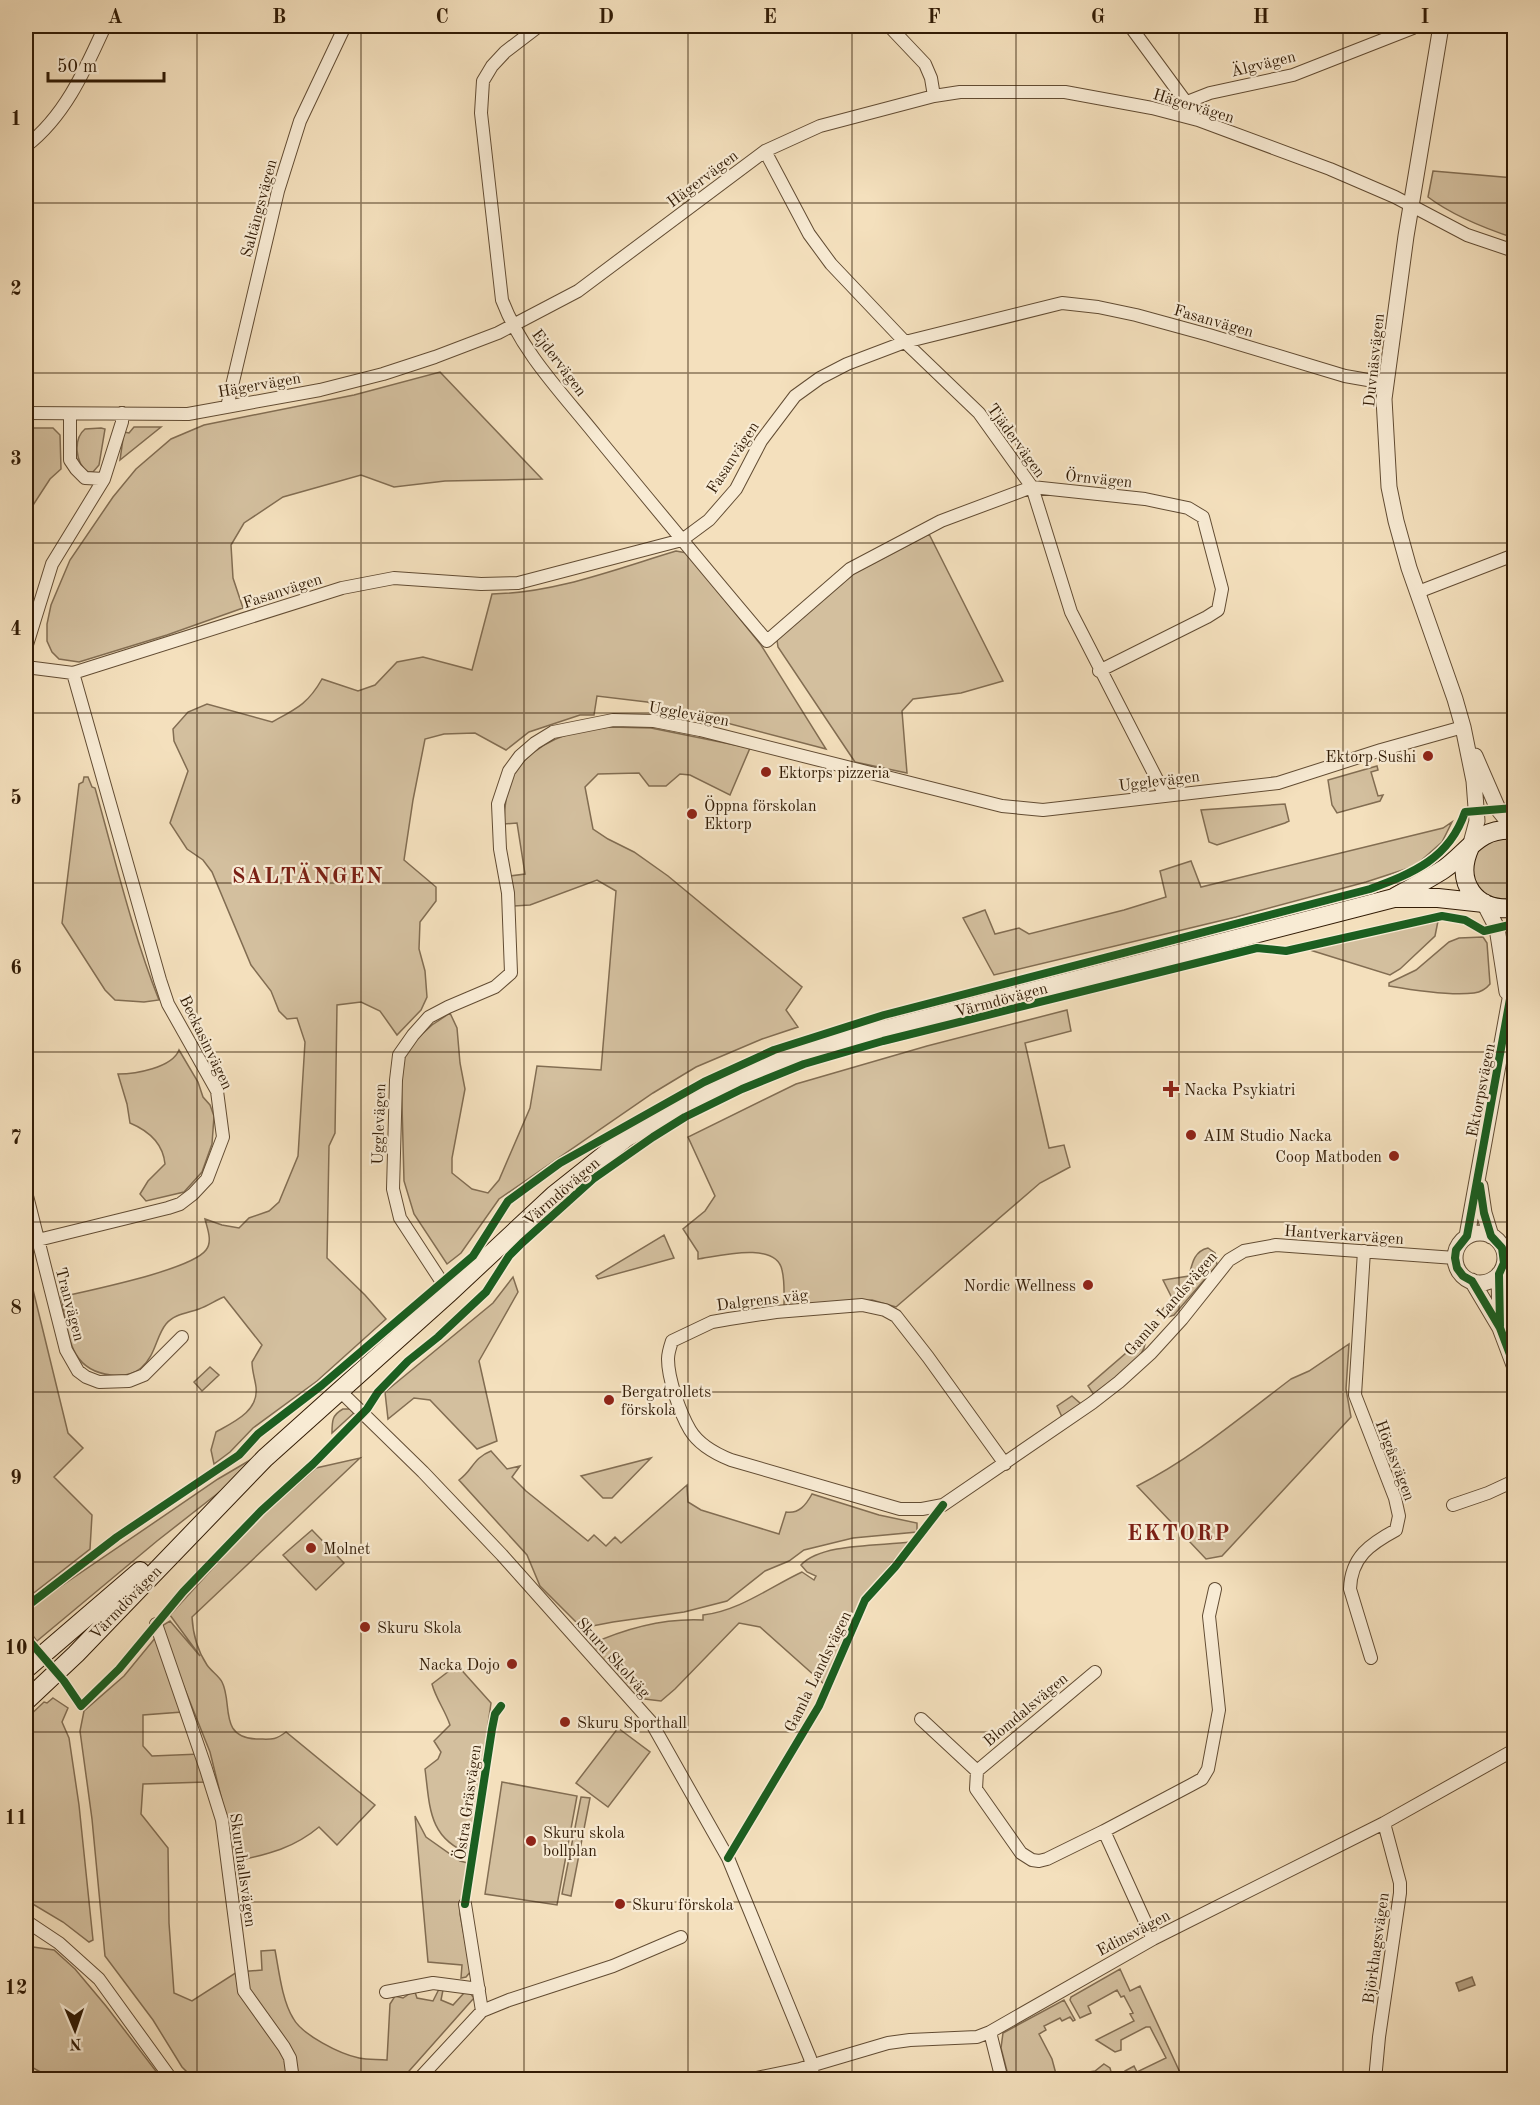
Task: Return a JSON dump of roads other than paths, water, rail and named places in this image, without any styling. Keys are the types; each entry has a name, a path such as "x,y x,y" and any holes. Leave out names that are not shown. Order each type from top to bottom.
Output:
{"main road":[{"name":"Värmdövägen","path":"1394,898 1444,868 1484,834 1493,830 1515,830"},
{"path":"1470,847 1464,865 1466,880 1470,890 1484,903"},
{"name":"Värmdövägen","path":"26,1701 76,1654 265,1458 449,1293 554,1195 627,1137 713,1090 777,1061 887,1029 1394,898 1438,898 1484,903 1493,908 1515,908"},
{"name":"Värmdövägen","path":"26,1670 222,1502"}],"street":[{"path":"26,146 40,135 60,113 77,85 105,26"},
{"name":"Saltängsvägen","path":"227,407 278,191 300,121 345,26"},
{"name":"Ejdervägen","path":"539,26 505,52 492,66 483,81 481,113 502,300 513,326 531,355 767,641"},
{"path":"889,26 925,64 931,78 934,96"},
{"path":"1130,26 1198,120"},
{"name":"Duvnäsvägen","path":"1441,26 1385,383 1389,487 1402,544 1463,727 1498,809 1515,830"},
{"name":"Älgvägen","path":"1187,102 1209,93 1293,75 1413,28"},
{"name":"Hägervägen","path":"26,413 188,414 320,390 383,374 435,357 513,326 578,291 765,152 820,126 934,96 960,92 1065,92 1152,108 1198,120 1330,169 1411,206 1467,235 1515,251"},
{"name":"Tjädervägen","path":"765,152 809,234 831,264 904,342 979,413 1032,487 1071,612 1165,795"},
{"name":"Fasanvägen","path":"26,667 73,673 342,588 394,578 481,584 518,583 682,540 709,520 736,489 761,441 795,396 820,378 847,364 904,342 1062,303 1098,307 1136,315 1209,334 1345,376 1385,383"},
{"path":"26,648 52,564 104,478 122,423 122,413"},
{"path":"70,414 70,460 85,478 104,478"},
{"name":"Örnvägen","path":"767,641 849,569 940,521 1032,487 1145,499 1188,508 1203,517 1222,589 1218,610 1100,671"},
{"path":"1418,592 1515,555"},
{"name":"Beckasinvägen","path":"38,1240 180,1204 207,1179 223,1137 217,1091 168,1004 160,980 73,673"},
{"name":"Ugglevägen","path":"449,1293 400,1218 393,1189 396,1080 399,1055 412,1035 429,1017 495,987 511,974 508,893 500,849 498,804 509,771 520,756 553,732 613,720 654,722 700,730 1002,806 1043,810 1278,783 1463,727"},
{"name":"Duvnäsvägen","path":"1463,727 1474,781 1477,811 1477,821 1470,847"},
{"name":"Ektorpsvägen","path":"1484,903 1497,928 1501,943 1509,1004"},
{"name":"Ektorpsvägen","path":"1467,1236 1515,977"},
{"name":"Ektorpsvägen","path":"1479,1172 1484,1213 1491,1236"},
{"name":"Tranvägen","path":"26,1192 66,1350 78,1371 99,1382 129,1381 144,1375 182,1337"},
{"path":"1500,1328 1506,1265 1502,1248 1491,1236 1483,1233 1467,1236 1456,1250 1457,1268 1463,1276 1472,1281 1491,1280 1506,1265"},
{"name":"Hantverkarvägen","path":"1233,1258 1251,1249 1276,1245 1455,1258"},
{"name":"Högåsvägen","path":"1364,1251 1354,1395 1395,1498 1399,1516 1396,1530 1376,1541 1364,1553 1353,1567 1350,1577 1350,1589 1371,1658"},
{"name":"Gamla Landsvägen","path":"944,1505 1092,1403 1132,1371 1182,1319 1228,1260 1233,1258"},
{"path":"1472,1281 1500,1328 1515,1365"},
{"name":"Dalgrens väg","path":"944,1505 922,1509 900,1509 715,1454 690,1430 676,1394 668,1359 672,1341 712,1322 729,1318 862,1305 885,1310 896,1316 928,1357 1005,1464"},
{"name":"Skuru Skolväg","path":"340,1391 423,1472 502,1555 651,1722 728,1857 813,2066 814,2079"},
{"path":"1453,1505 1515,1481"},
{"path":"921,1719 977,1771 976,1789 1026,1857 1039,1861 1047,1859 1191,1785 1206,1774 1218,1710 1209,1616 1215,1589"},
{"name":"Skuruhallsvägen","path":"156,1624 222,1820 244,1991 290,2058 293,2079"},
{"name":"Blomdalsvägen","path":"977,1771 1095,1672"},
{"name":"Edinsvägen","path":"747,2079 813,2066 888,2043 977,2037 990,2032 1153,1939 1384,1822 1515,1750"},
{"name":"Björkhagsvägen","path":"1376,2079 1379,2037 1400,1893 1400,1883 1384,1822"},
{"path":"1104,1831 1153,1939"},
{"path":"465,1904 482,2011"},
{"path":"26,1921 59,1943 99,1979 172,2079"},
{"path":"418,2079 482,2011 612,1966 681,1937"},
{"path":"386,1992 432,1983 479,1989"},
{"path":"990,2032 1002,2079"}],"place":[{"name":"Ektorp Sushi","path":"1428,756"},
{"name":"Ektorps pizzeria","path":"766,772"},
{"name":"Öppna förskolan Ektorp","path":"692,814"},
{"name":"Nacka Psykiatri","path":"1171,1089"},
{"name":"AIM Studio Nacka","path":"1191,1135"},
{"name":"Coop Matboden","path":"1394,1156"},
{"name":"Nordic Wellness","path":"1088,1285"},
{"name":"Bergatrollets förskola","path":"609,1400"},
{"name":"Molnet","path":"311,1548"},
{"name":"Skuru Skola","path":"365,1627"},
{"name":"Nacka Dojo","path":"512,1664"},
{"name":"Skuru Sporthall","path":"565,1722"},
{"name":"Skuru skola bollplan","path":"531,1841"},
{"name":"Skuru förskola","path":"620,1904"}],"district":[{"name":"SALTÄNGEN","path":"308,875"},
{"name":"EKTORP","path":"1179,1532"}]}
